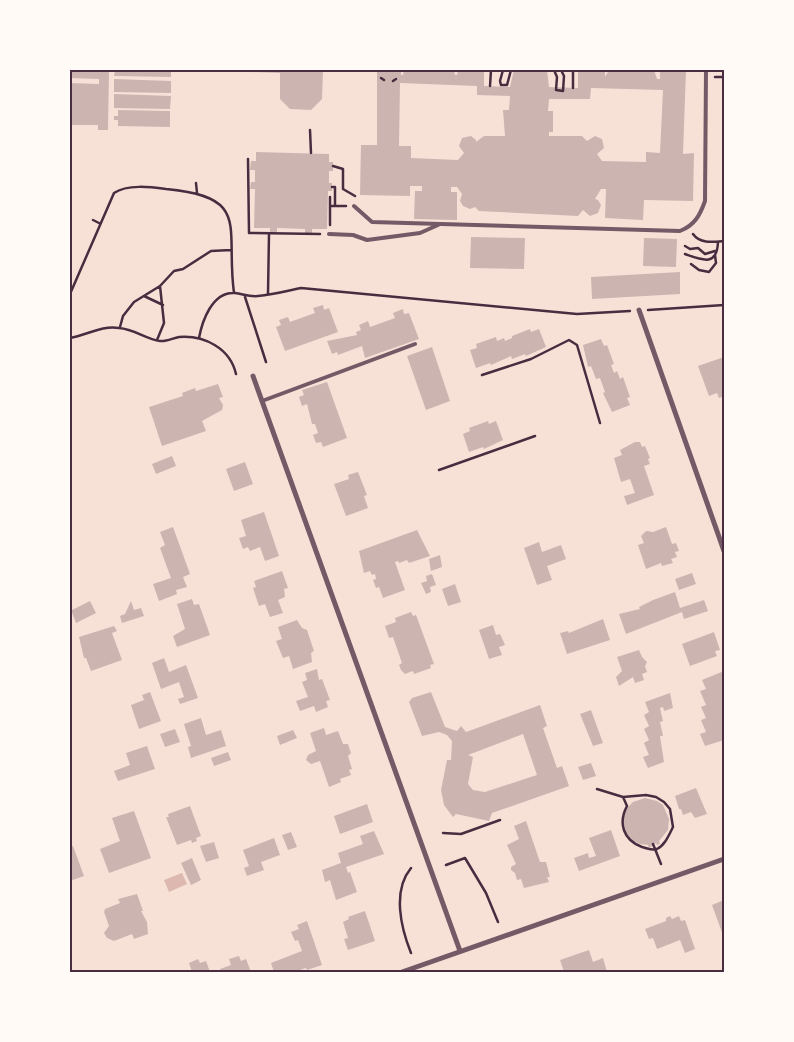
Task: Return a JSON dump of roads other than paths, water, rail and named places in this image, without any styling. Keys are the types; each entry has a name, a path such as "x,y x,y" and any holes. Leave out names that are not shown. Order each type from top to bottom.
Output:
{"street":[{"path":"640,310 724,551"},
{"path":"253,376 460,951"},
{"path":"402,972 724,859"}],"lane":[{"path":"354,206 372,222 680,231 687,229 700,215 705,201 706,70"},
{"path":"330,234 353,235 368,240 420,233 440,224"},
{"path":"262,401 415,344"}]}
